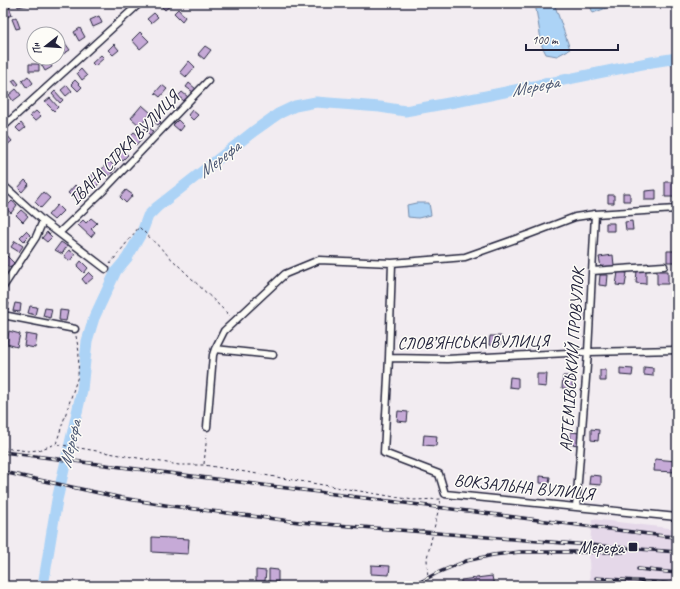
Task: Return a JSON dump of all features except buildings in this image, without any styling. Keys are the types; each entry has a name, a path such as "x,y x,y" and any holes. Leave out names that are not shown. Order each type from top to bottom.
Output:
{"street":[{"path":"3,127 140,3"},
{"name":"ІВАНА СІРКА ВУЛИЦЯ","path":"59,233 104,190 208,81"},
{"path":"3,185 44,221 106,269"},
{"path":"208,427 213,355 224,331 285,274 319,260 392,263 465,257 575,217 596,214 677,209"},
{"name":"АРТЕМІВСЬКИЙ ПРОВУЛОК","path":"576,507 588,352 596,214"},
{"path":"3,287 36,237 44,221"},
{"path":"389,358 392,263"},
{"path":"592,271 664,266"},
{"path":"3,315 75,329"},
{"path":"215,349 272,355"},
{"name":"СЛОВ’ЯНСЬКА ВУЛИЦЯ","path":"389,358 447,359 588,352 677,350"},
{"name":"ВОКЗАЛЬНА ВУЛИЦЯ","path":"389,358 384,453 439,474 445,494 677,517"}],"path":[{"path":"106,269 139,227 235,321"},
{"path":"56,444 78,376 79,352 75,329"},
{"path":"204,465 208,427"},
{"path":"3,448 28,451 38,450 56,444 178,465 204,465 413,500 441,499 427,558 428,582 426,586"}],"shaded area":[{"name":"Мерефа","path":"592,519 677,529 677,586 590,586 589,557"}],"water":[{"path":"535,3 554,3 570,49 557,56 546,54 542,46"},
{"path":"589,3 619,3 593,13"},
{"path":"429,203 431,215 418,218 408,217 407,205"}],"waterway":[{"name":"Мерефа","path":"43,586 57,500 82,390 87,341 94,318 116,271 127,258 142,232 148,216 157,207 254,131 278,114 295,106 316,102 380,107 405,111 677,58"}],"railway":[{"path":"3,452 677,537"},
{"path":"3,472 122,498 171,506 299,522 677,552"},
{"path":"413,586 437,573 466,561 493,555 520,552 623,552"},
{"path":"638,569 677,573"},
{"path":"596,578 677,584"}],"place":[{"name":"Мерефа","path":"633,547"}]}
